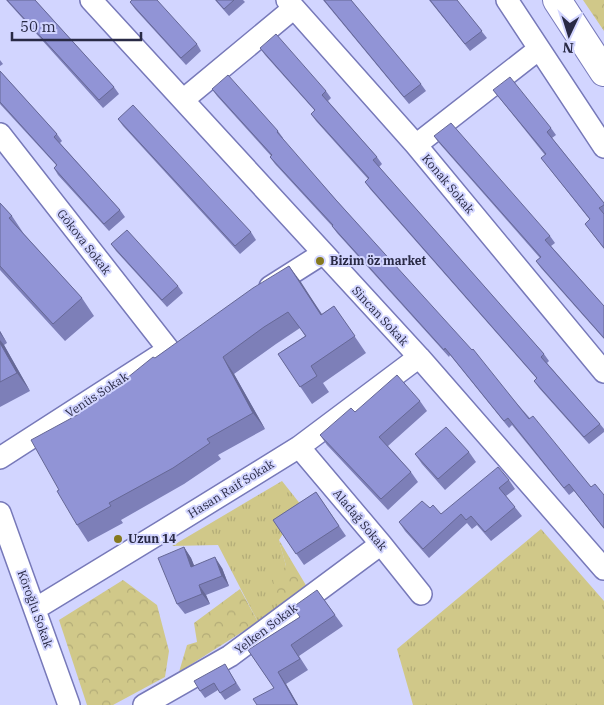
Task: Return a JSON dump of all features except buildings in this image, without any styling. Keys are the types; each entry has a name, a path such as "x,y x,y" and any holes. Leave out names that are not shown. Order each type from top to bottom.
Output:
{"main road":[{"path":"557,0 604,72"}],"street":[{"name":"Sincan Sokak","path":"91,0 322,254 419,357 604,569"},
{"path":"507,0 604,147"},
{"path":"183,100 291,4"},
{"name":"Konak Sokak","path":"291,4 416,145 604,372"},
{"path":"416,145 538,49"},
{"name":"Gökova Sokak","path":"0,134 177,345"},
{"path":"250,299 322,254"},
{"name":"Venüs Sokak","path":"0,458 177,345"},
{"name":"Hasan Raif Sokak","path":"35,608 298,447 419,357"},
{"name":"Aladağ Sokak","path":"298,447 421,594"},
{"name":"Köroğlu Sokak","path":"0,513 69,705"},
{"name":"Yelken Sokak","path":"144,705 230,656 381,544"}],"green space":[{"path":"583,0 604,0 604,31"},
{"path":"282,481 301,505 279,540 286,566 279,608 258,622 218,545 172,546"},
{"path":"541,529 604,601 604,705 413,705 397,649"},
{"path":"279,540 307,587 279,608 273,580 286,566"},
{"path":"123,580 157,605 169,651 165,677 113,705 87,705 59,620"},
{"path":"240,589 258,622 179,672 187,645 197,642 194,623"}],"place":[{"name":"Bizim öz market","path":"320,261"},
{"name":"Uzun 14","path":"118,539"}]}
